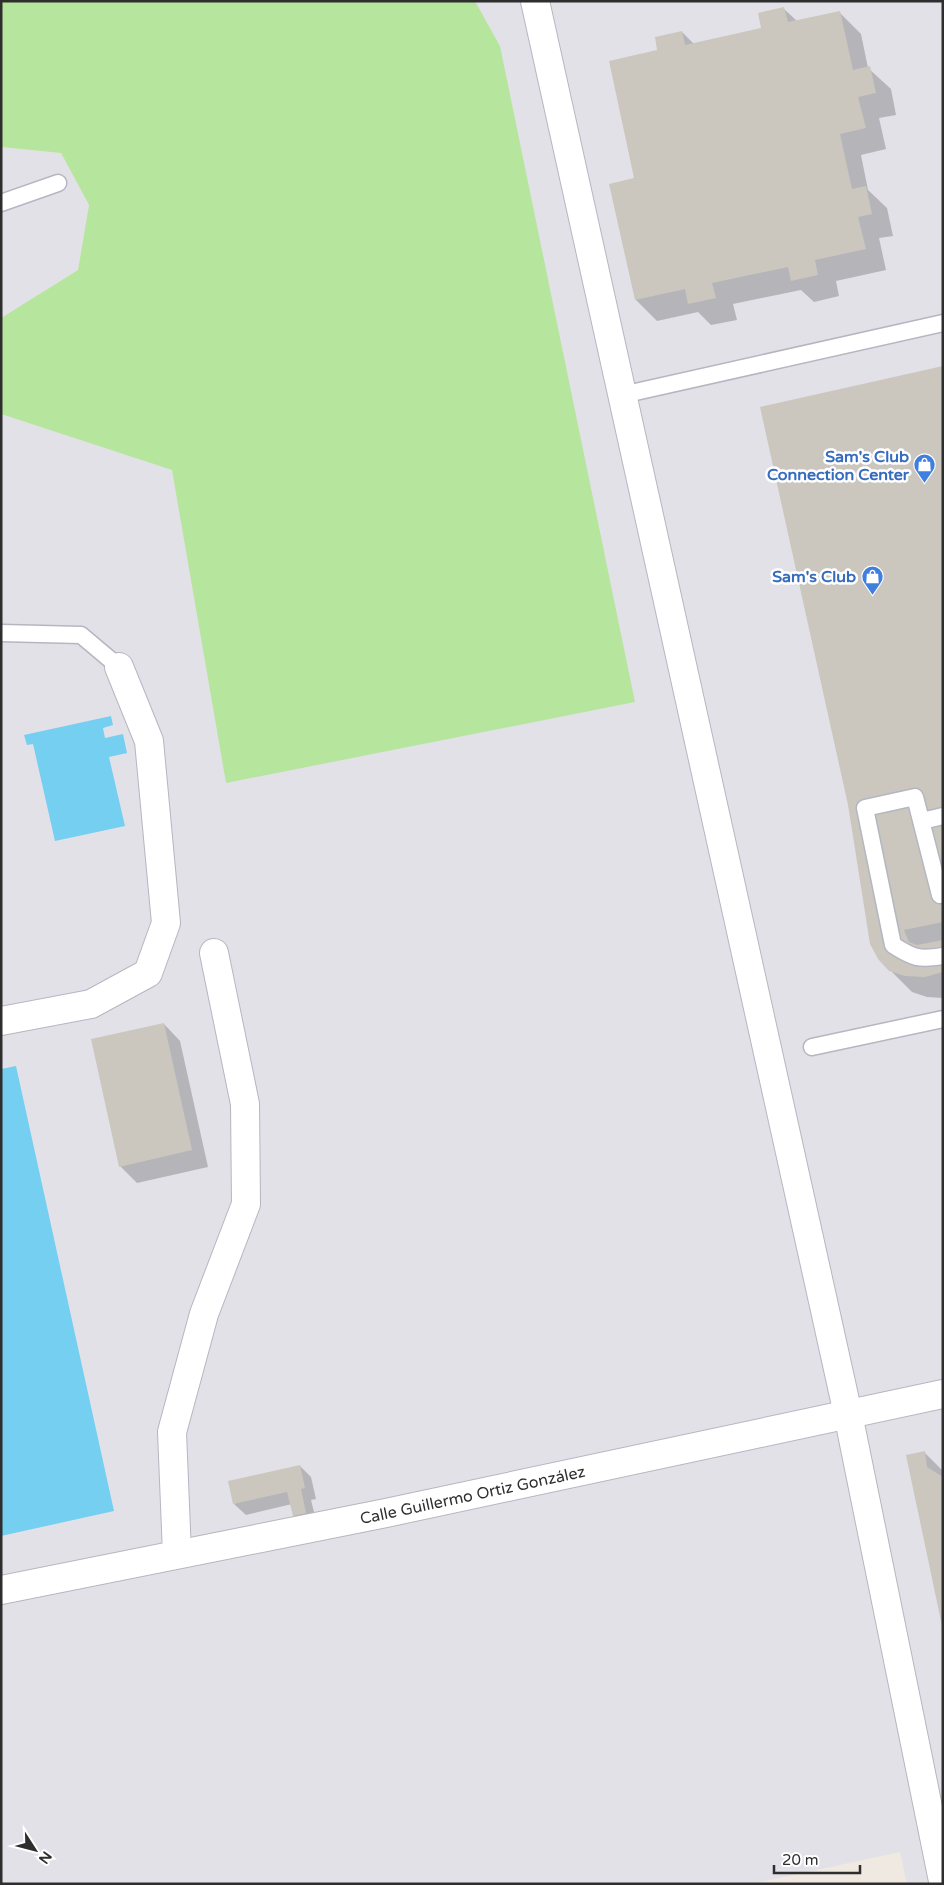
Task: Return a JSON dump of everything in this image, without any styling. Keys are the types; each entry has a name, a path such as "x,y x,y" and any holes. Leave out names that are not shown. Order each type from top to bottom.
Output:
{"street":[{"path":"535,1 848,1414 943,1882"},
{"path":"1,1021 91,1004 148,973 166,923 149,740 119,668"},
{"path":"177,1554 172,1432 204,1314 246,1204 245,1104 214,953"},
{"name":"Calle Guillermo Ortiz González","path":"1,1590 396,1511 943,1394"}],"lane":[{"path":"1,204 58,184"},
{"path":"622,395 943,323"},
{"path":"1,633 81,634 119,668"},
{"path":"943,894 940,895 915,797 865,808 892,945 912,957 924,959 943,956"},
{"path":"922,821 943,816"},
{"path":"812,1047 943,1019"}],"shaded area":[{"path":"475,1 943,1 943,1884 907,1884 900,1852 752,1884 1,1884 1,414 173,470 227,783 500,46"},
{"path":"1,147 61,153 89,205 78,270 1,318"}],"green space":[{"path":"1,1 475,1 500,46 635,702 226,783 172,470 1,414 1,318 78,270 89,205 61,153 1,147"}],"water":[{"path":"111,716 113,725 103,728 105,738 123,734 127,753 109,757 125,826 55,841 33,744 27,745 24,735"},
{"path":"16,1066 114,1511 1,1536 1,1069"}],"building":[{"path":"784,7 788,22 840,11 853,70 870,66 876,93 858,97 866,128 840,134 852,189 866,186 872,214 858,217 866,249 815,260 818,275 791,281 788,267 712,283 716,298 688,304 685,289 635,300 609,184 634,178 609,61 657,50 655,37 682,31 685,45 761,28 758,13"},
{"name":"Sam's Club","path":"943,366 943,922 904,930 909,942 917,945 943,940 943,972 925,977 905,976 889,971 878,959 870,944 848,805 760,407"},
{"path":"164,1023 192,1150 119,1167 91,1039"},
{"path":"925,1451 927,1467 943,1477 942,1626 906,1455"},
{"path":"300,1465 305,1488 301,1489 306,1513 293,1516 287,1492 233,1504 228,1481"}],"place":[{"name":"Sam's Club Connection Center","path":"925,484"},
{"name":"Sam's Club","path":"872,595"}]}
